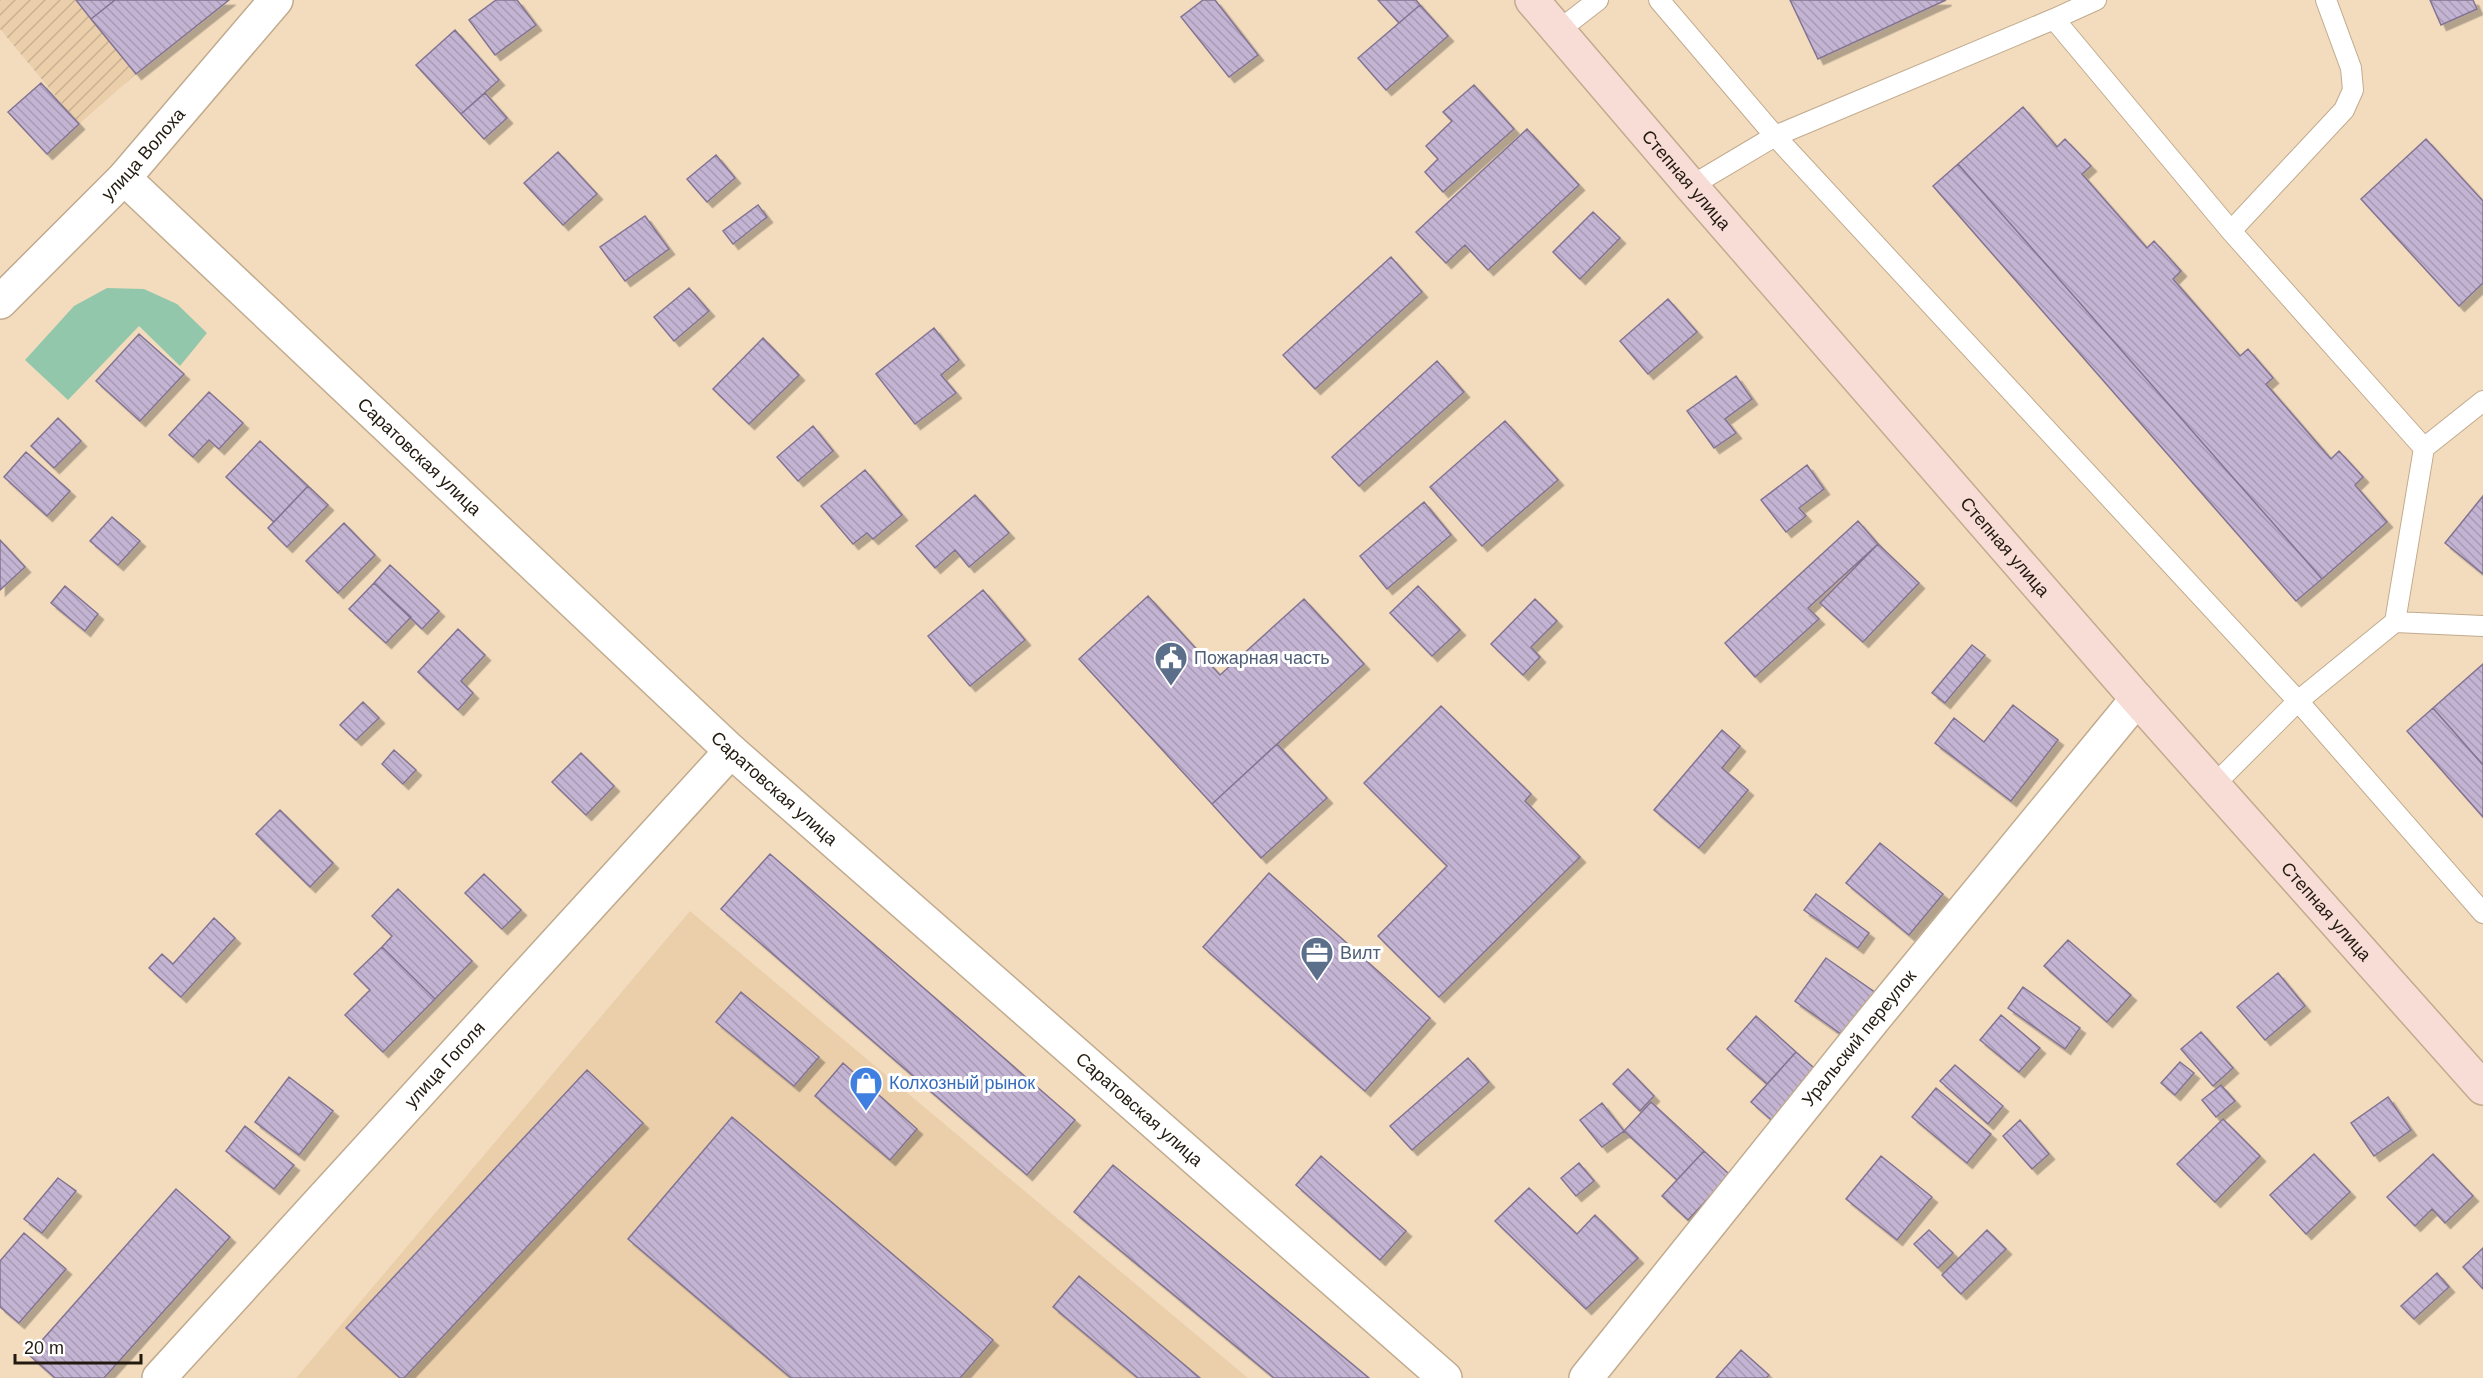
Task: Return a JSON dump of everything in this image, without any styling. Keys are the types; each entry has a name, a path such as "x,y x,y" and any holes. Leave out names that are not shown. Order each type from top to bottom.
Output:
{"street":[{"name":"улица Волоха","path":"0,302 124,178 276,0"},
{"name":"Степная улица","path":"1532,0 1690,186 2137,699 2483,1088"},
{"name":"Саратовская улица","path":"124,178 731,751 1445,1378"},
{"name":"Уральский переулок","path":"1586,1378 2137,699"},
{"name":"улица Гоголя","path":"159,1378 731,751"}],"lane":[{"path":"1558,31 1598,0"},
{"path":"1659,0 1775,136 2298,701 2483,913"},
{"path":"1690,186 1775,136 2096,0"},
{"path":"2230,231 2344,110 2353,90 2350,68 2326,0"},
{"path":"2054,19 2230,231 2424,448"},
{"path":"2214,785 2298,701 2395,622 2424,448 2483,401"},
{"path":"2395,622 2483,626"}],"shaded area":[{"path":"0,0 229,0 136,74 79,124 0,29"},
{"name":"Колхозный рынок","path":"690,911 1248,1378 296,1378"}],"green space":[{"path":"107,288 144,289 177,304 207,333 180,366 139,326 68,400 25,360 74,306"}],"building":[{"path":"76,0 115,0 91,19"},
{"path":"115,0 229,0 136,74 91,19"},
{"path":"496,0 517,0 536,25 495,55 469,20"},
{"path":"1203,0 1215,0 1258,55 1229,77 1181,17"},
{"path":"1378,0 1416,0 1420,5 1399,23"},
{"path":"1790,0 1946,0 1818,59"},
{"path":"2430,0 2473,0 2477,9 2441,25"},
{"path":"1420,5 1448,36 1386,90 1358,58"},
{"path":"455,30 499,80 461,114 416,65"},
{"path":"41,83 79,124 47,154 8,112"},
{"path":"1474,85 1514,129 1443,192 1425,172 1438,159 1426,146 1452,121 1443,112"},
{"path":"485,93 507,118 484,139 461,114"},
{"path":"2023,107 2057,147 2065,139 2091,166 2082,174 2147,248 2154,241 2181,271 2173,279 2240,356 2248,349 2273,378 2266,384 2331,459 2339,451 2363,477 2355,485 2387,522 2322,579 1958,164"},
{"path":"1527,129 1579,185 1488,270 1465,245 1446,263 1416,232"},
{"path":"2426,139 2483,201 2483,283 2459,306 2361,199"},
{"path":"558,152 597,194 563,225 524,183"},
{"path":"716,155 735,178 707,202 687,179"},
{"path":"1958,164 2322,579 2296,601 1933,186"},
{"path":"758,205 767,217 733,244 723,231"},
{"path":"1593,212 1620,238 1580,279 1553,252"},
{"path":"645,216 669,249 625,281 600,247"},
{"path":"1391,257 1422,292 1315,389 1283,355"},
{"path":"689,288 709,311 674,341 654,317"},
{"path":"1668,299 1697,332 1648,374 1620,341"},
{"path":"934,328 959,360 941,375 956,393 915,424 876,374"},
{"path":"139,334 184,374 140,421 96,381"},
{"path":"763,338 799,375 749,424 713,389"},
{"path":"1437,361 1464,392 1359,486 1332,457"},
{"path":"1736,376 1752,399 1725,419 1736,433 1714,448 1687,411"},
{"path":"209,392 243,423 219,449 209,440 193,457 169,435"},
{"path":"58,418 81,441 54,468 31,446"},
{"path":"1505,421 1558,480 1482,546 1430,487"},
{"path":"813,426 833,451 798,481 777,457"},
{"path":"260,441 308,486 274,522 226,477"},
{"path":"26,452 70,491 47,516 4,477"},
{"path":"1807,465 1824,489 1799,508 1806,516 1786,532 1761,500"},
{"path":"865,470 902,515 873,539 867,533 853,544 821,506"},
{"path":"308,486 328,505 287,547 268,528"},
{"path":"975,495 1009,533 969,567 955,550 935,568 916,546"},
{"path":"2483,496 2483,574 2445,543"},
{"path":"1424,502 1451,535 1387,589 1360,556"},
{"path":"112,517 140,541 118,565 90,541"},
{"path":"1858,521 1878,544 1808,608 1819,619 1755,677 1725,643"},
{"path":"344,523 375,555 338,593 306,561"},
{"path":"0,540 25,567 0,590"},
{"path":"1878,544 1919,583 1863,642 1820,603"},
{"path":"390,565 439,611 422,629 374,583"},
{"path":"374,583 411,617 386,643 349,609"},
{"path":"65,586 98,614 85,631 51,603"},
{"path":"1418,586 1460,630 1432,656 1390,613"},
{"path":"983,590 1025,640 970,686 928,636"},
{"path":"1148,596 1220,675 1304,599 1364,664 1212,804 1079,659"},
{"path":"1535,599 1557,621 1531,647 1540,657 1523,675 1491,644"},
{"path":"458,629 485,655 461,681 473,693 458,710 418,672"},
{"path":"1972,645 1985,655 1945,703 1932,693"},
{"path":"2483,664 2483,765 2433,708"},
{"path":"363,702 379,718 356,740 340,725"},
{"path":"2013,705 2058,740 2011,801 1935,743 1954,718 1984,742"},
{"path":"1441,706 1531,794 1525,801 1580,857 1439,997 1378,936 1447,866 1364,783"},
{"path":"2433,708 2483,765 2483,817 2407,731"},
{"path":"1722,730 1740,746 1722,768 1748,790 1699,848 1654,810"},
{"path":"1277,744 1327,798 1261,858 1212,804"},
{"path":"394,750 416,770 403,784 382,764"},
{"path":"581,753 614,786 586,815 552,782"},
{"path":"280,810 333,863 310,887 256,834"},
{"path":"1880,843 1943,894 1909,935 1846,883"},
{"path":"770,854 1075,1120 1027,1175 721,909"},
{"name":"Вилт","path":"1269,873 1430,1018 1365,1091 1203,947"},
{"path":"484,874 521,910 502,929 465,893"},
{"path":"398,889 472,961 435,999 382,947 392,936 372,916"},
{"path":"1816,894 1869,933 1858,948 1804,910"},
{"path":"214,918 235,938 181,997 149,968 162,954 173,964"},
{"path":"2068,940 2131,995 2107,1022 2044,966"},
{"path":"382,947 435,999 383,1052 345,1015 370,990 354,974"},
{"path":"1826,958 1876,993 1845,1037 1795,1001"},
{"path":"2278,973 2305,1006 2265,1040 2237,1007"},
{"path":"2023,987 2080,1028 2065,1049 2008,1008"},
{"path":"741,992 819,1057 794,1086 716,1022"},
{"path":"2001,1015 2040,1048 2019,1072 1980,1040"},
{"path":"1756,1016 1796,1052 1767,1084 1727,1049"},
{"path":"2201,1032 2233,1068 2213,1086 2181,1049"},
{"path":"1796,1052 1822,1075 1777,1125 1751,1102"},
{"path":"1468,1058 1489,1082 1412,1150 1390,1126"},
{"path":"2180,1062 2194,1073 2175,1095 2161,1083"},
{"name":"Колхозный рынок","path":"843,1063 917,1129 890,1160 815,1096"},
{"path":"1955,1065 2003,1106 1988,1124 1940,1081"},
{"path":"1628,1069 1654,1096 1640,1111 1613,1084"},
{"path":"587,1070 643,1123 404,1378 400,1378 346,1328"},
{"path":"289,1077 333,1111 299,1155 255,1122"},
{"path":"2221,1085 2235,1101 2216,1117 2202,1100"},
{"path":"1936,1088 1991,1134 1967,1163 1912,1117"},
{"path":"2388,1097 2411,1130 2374,1156 2351,1123"},
{"path":"1651,1102 1704,1151 1677,1180 1624,1131"},
{"path":"1602,1103 1624,1131 1602,1147 1580,1120"},
{"path":"732,1117 993,1340 960,1378 791,1378 628,1239"},
{"path":"2223,1119 2260,1156 2215,1202 2177,1164"},
{"path":"2020,1120 2049,1154 2032,1169 2003,1136"},
{"path":"245,1126 294,1165 274,1189 226,1151"},
{"path":"1704,1151 1730,1175 1688,1220 1662,1196"},
{"path":"2314,1154 2350,1192 2306,1234 2270,1195"},
{"path":"2433,1154 2473,1196 2445,1223 2432,1209 2415,1226 2387,1197"},
{"path":"1321,1156 1406,1231 1380,1260 1296,1185"},
{"path":"1881,1156 1932,1197 1897,1240 1846,1199"},
{"path":"1579,1163 1594,1181 1576,1196 1561,1178"},
{"path":"1113,1165 1369,1378 1274,1378 1074,1212"},
{"path":"58,1178 76,1191 42,1233 24,1219"},
{"path":"1529,1188 1577,1234 1595,1215 1638,1258 1586,1309 1495,1221"},
{"path":"176,1189 230,1237 104,1378 55,1378 29,1355"},
{"path":"1929,1230 1953,1253 1938,1268 1914,1244"},
{"path":"1987,1230 2006,1249 1961,1294 1942,1275"},
{"path":"24,1233 66,1269 19,1323 0,1307 0,1261"},
{"path":"2483,1248 2483,1289 2463,1267"},
{"path":"2437,1273 2449,1287 2414,1319 2401,1306"},
{"path":"1079,1276 1200,1378 1138,1378 1053,1307"},
{"path":"1741,1350 1769,1375 1766,1378 1716,1378"}],"place":[{"name":"Пожарная часть","path":"1171,687"},
{"name":"Вилт","path":"1317,982"},
{"name":"Колхозный рынок","path":"866,1112"}]}
